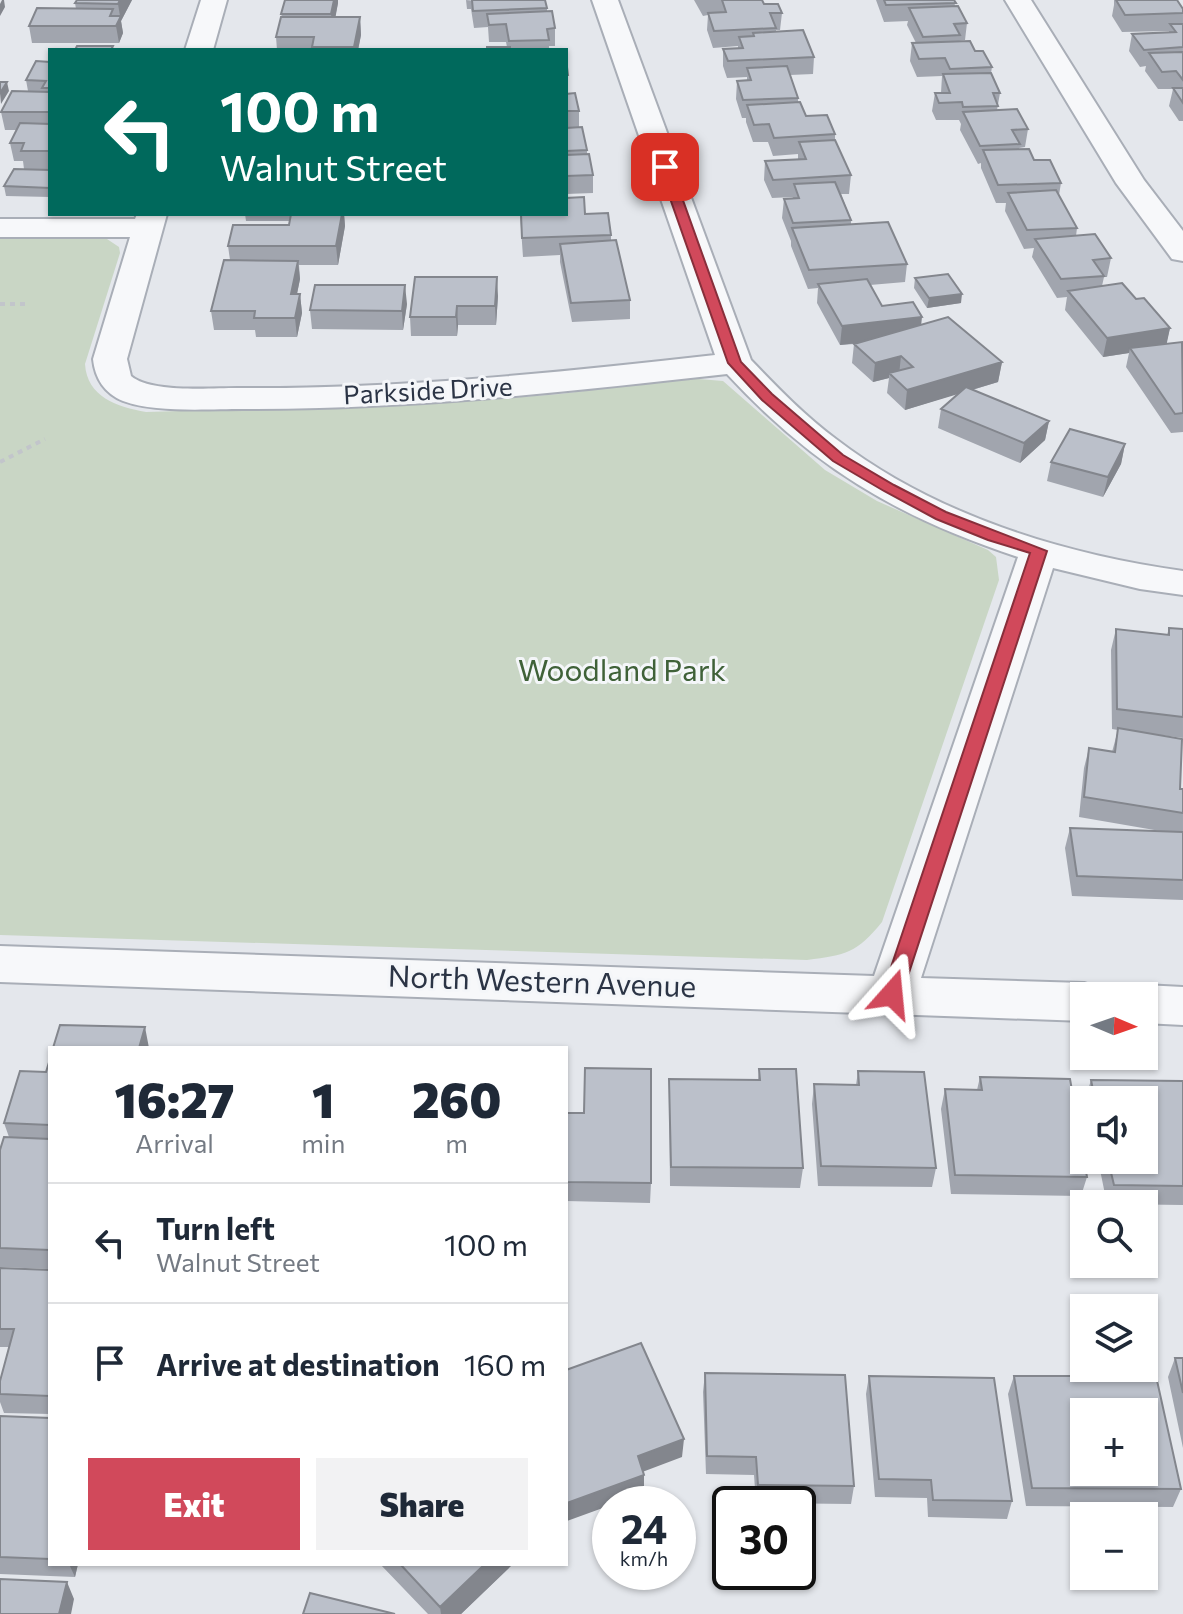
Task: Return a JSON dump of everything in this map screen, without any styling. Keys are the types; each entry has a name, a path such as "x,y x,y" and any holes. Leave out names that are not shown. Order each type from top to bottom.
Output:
{"street":[{"path":"200,48 214,0"},
{"path":"605,0 735,363 767,397 838,458 941,515 993,537 1039,551 1120,572 1183,583"},
{"path":"1018,0 1131,183 1183,252"},
{"path":"0,228 150,221"},
{"name":"Parkside Drive","path":"150,221 110,359 111,376 122,389 140,395 310,398 515,387 735,363"},
{"path":"892,994 1039,551"},
{"name":"North Western Avenue","path":"0,964 1070,1001"},
{"path":"1158,1005 1183,1006"}],"path":[{"path":"0,304 27,304"},
{"path":"0,462 45,439"}],"green space":[{"name":"Woodland Park","path":"0,237 107,239 119,247 120,253 85,364 91,385 105,398 125,407 146,412 443,403 560,394 687,378 723,381 825,470 877,501 988,550 996,557 999,580 882,922 850,951 807,960 0,935"}],"building":[{"path":"77,0 120,0 118,4 75,3"},
{"path":"285,0 334,0 331,14 281,14"},
{"path":"472,0 545,0 547,8 473,11"},
{"path":"722,0 762,0 764,4 778,4 782,13 770,13 776,28 714,31 708,13 726,12"},
{"path":"884,0 954,0 956,3 886,5"},
{"path":"1116,0 1177,0 1183,13 1125,15"},
{"path":"958,6 967,23 954,24 960,35 923,37 909,8"},
{"path":"37,8 113,9 110,16 121,16 116,26 29,26"},
{"path":"552,11 555,28 547,29 549,40 509,41 506,24 489,25 487,14"},
{"path":"281,17 360,17 354,47 312,47 314,37 276,37"},
{"path":"1170,24 1183,24 1183,47 1144,50 1132,34 1176,32"},
{"path":"803,30 814,57 728,61 723,49 743,48 739,37 754,36 753,33"},
{"path":"970,41 975,51 983,51 992,67 950,69 945,58 919,59 912,43"},
{"path":"77,46 113,46 112,48"},
{"path":"1183,52 1183,80 1176,71 1162,72 1149,53"},
{"path":"36,61 48,62 48,88 42,88 46,81 26,80"},
{"path":"787,66 798,98 743,100 737,81 751,80 747,68"},
{"path":"991,73 1000,93 993,93 998,106 963,107 962,102 939,103 935,93 950,93 943,74"},
{"path":"1173,88 1183,88 1183,103"},
{"path":"12,91 48,92 48,112 1,112"},
{"path":"575,93 579,111 568,111 568,94"},
{"path":"800,102 806,116 827,115 835,134 774,138 769,124 754,125 747,105"},
{"path":"1017,109 1028,129 1012,130 1020,144 980,146 963,112"},
{"path":"20,123 48,124 48,151 21,151 24,143 10,143"},
{"path":"582,127 587,150 568,151 568,128"},
{"path":"835,140 851,175 773,180 765,161 806,159 799,142"},
{"path":"1029,149 1034,160 1050,160 1061,183 998,185 983,150"},
{"path":"589,154 593,175 568,176 568,155"},
{"path":"14,169 48,170 48,188 4,186"},
{"path":"835,182 851,220 793,223 784,199 799,198 794,184"},
{"path":"1056,190 1077,228 1027,230 1008,193"},
{"path":"584,197 585,214 608,213 611,235 522,238 521,216 568,216 568,198"},
{"path":"291,216 342,216 336,246 228,246 233,225 289,225"},
{"path":"888,222 907,264 809,270 792,228"},
{"path":"1095,234 1111,258 1093,260 1104,276 1061,279 1035,239"},
{"path":"616,240 630,300 571,303 560,244"},
{"path":"224,260 298,261 291,294 300,294 295,318 254,318 255,311 211,311"},
{"path":"948,274 962,294 929,298 915,278"},
{"path":"415,277 497,277 495,306 457,306 456,317 410,317"},
{"path":"867,279 882,306 913,302 922,317 842,326 818,284"},
{"path":"1122,283 1136,299 1144,298 1170,328 1107,338 1068,291"},
{"path":"315,285 405,285 402,311 310,310"},
{"path":"948,317 1002,362 907,390 889,373 913,367 901,356 875,363 854,344"},
{"path":"1182,342 1183,413 1175,414 1130,348"},
{"path":"966,387 1049,421 1024,443 941,409"},
{"path":"1070,429 1125,444 1108,477 1051,462"},
{"path":"1169,628 1183,629 1183,717 1117,709 1116,629 1169,635"},
{"path":"1118,728 1182,739 1180,789 1183,789 1183,813 1084,797 1089,748 1115,752"},
{"path":"1070,828 1183,832 1183,880 1077,876"},
{"path":"60,1025 145,1027 140,1046 54,1046"},
{"path":"48,1066 48,1125 4,1123 20,1071 46,1072"},
{"path":"585,1068 651,1069 651,1183 568,1182 568,1113 584,1113"},
{"path":"759,1069 796,1069 803,1168 671,1167 669,1079 760,1080"},
{"path":"858,1071 924,1072 936,1168 821,1166 814,1084 859,1085"},
{"path":"980,1077 1070,1079 1070,1174 1086,1174 1087,1177 955,1175 945,1089 982,1090"},
{"path":"1091,1080 1183,1081 1183,1186 1114,1185 1111,1174 1158,1174 1158,1086 1092,1086"},
{"path":"4,1137 48,1139 48,1250 0,1248 0,1150"},
{"path":"0,1268 48,1270 48,1396 0,1394 0,1381 14,1329 0,1329"},
{"path":"641,1343 684,1439 638,1456 644,1475 614,1486 592,1486 592,1494 568,1503 568,1369"},
{"path":"1175,1358 1183,1358 1183,1393"},
{"path":"705,1373 845,1375 854,1486 758,1485 756,1457 707,1456"},
{"path":"869,1376 994,1378 1012,1501 933,1500 931,1480 879,1479"},
{"path":"1014,1376 1070,1376 1070,1382 1157,1382 1181,1489 1032,1488"},
{"path":"0,1416 48,1418 48,1559 0,1557"},
{"path":"402,1566 483,1566 440,1607"},
{"path":"0,1579 67,1582 59,1614 0,1614"},
{"path":"310,1593 395,1614 303,1614"}],"route":[{"path":"665,167 735,363 767,397 838,458 889,488 993,537 1039,551 892,994"}]}
